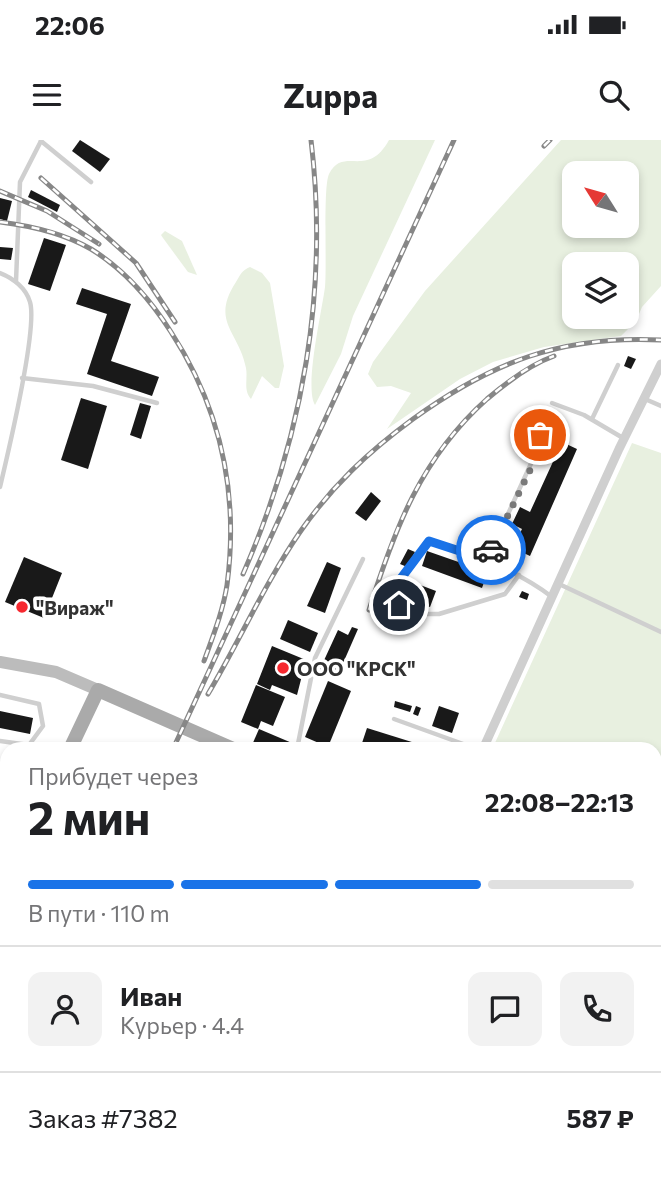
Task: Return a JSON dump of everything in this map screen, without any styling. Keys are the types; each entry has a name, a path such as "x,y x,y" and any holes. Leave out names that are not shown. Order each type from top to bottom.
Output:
{"main road":[{"path":"0,662 56,672 217,742"},
{"path":"73,742 98,690"}],"street":[{"path":"486,742 661,365"}],"lane":[{"path":"16,282 20,182 40,140 91,182"},
{"path":"0,273 25,291 32,309 22,378 0,487"},
{"path":"592,419 618,365"},
{"path":"22,378 93,386 157,402"},
{"path":"644,398 661,406"},
{"path":"552,403 592,419 625,438"},
{"path":"487,560 539,446 537,426 522,416"},
{"path":"0,443 9,444"},
{"path":"519,575 505,594 439,614 423,614 395,601 396,585 429,541 503,566 519,575 552,598"},
{"path":"492,547 503,566"},
{"path":"298,742 315,658 363,559"},
{"path":"559,584 661,632"},
{"path":"0,695 39,704 43,726 31,742"},
{"path":"394,719 458,742"}],"green space":[{"path":"389,140 435,140 353,316 341,354 315,405 312,382 325,287 326,194 329,174 342,162 372,158 381,152"},
{"path":"561,140 661,140 661,286 639,314 639,252 562,252 562,329 628,329 621,336 544,347 493,362 460,379 387,429 411,393 391,386 377,387 368,374 373,362 425,291"},
{"path":"165,231 182,241 197,275 188,272 163,238 161,235"},
{"path":"250,267 262,273 270,283 284,366 279,388 275,388 262,376 251,399 246,388 246,368 226,317 229,296 243,271"},
{"path":"632,443 661,453 661,742 495,742"}],"building":[{"path":"80,140 110,159 100,172 72,151"},
{"path":"31,190 60,205 57,212 28,197"},
{"path":"0,198 12,201 7,221 0,219"},
{"path":"44,238 66,245 50,291 28,284"},
{"path":"0,247 13,248 11,260 0,259"},
{"path":"82,288 131,304 111,361 159,377 152,396 87,374 107,314 76,304"},
{"path":"628,356 636,359 631,369 624,366"},
{"path":"81,398 107,406 88,469 61,460"},
{"path":"140,403 151,406 141,439 130,435"},
{"path":"562,442 577,449 530,556 513,548 522,529 512,524 520,507 530,512"},
{"path":"371,492 381,501 366,521 355,513"},
{"path":"408,549 415,552 407,567 400,564"},
{"path":"427,551 470,566 471,562 489,568 482,588 422,566"},
{"path":"24,557 62,573 44,618 5,602"},
{"path":"327,562 341,568 325,613 307,606"},
{"path":"407,580 436,591 430,607 401,597"},
{"path":"522,591 529,594 527,600 519,597"},
{"path":"288,620 318,633 310,652 280,639"},
{"path":"352,627 358,629 337,677 320,669 338,630 348,635"},
{"name":"ООО \"КРСК\"","path":"272,646 306,660 297,695 272,685 270,690 257,684"},
{"path":"328,681 351,691 330,742 316,742 305,737"},
{"path":"256,685 285,697 273,726 261,721 258,729 241,722"},
{"path":"395,701 412,706 410,712 394,707"},
{"path":"416,706 421,708 418,716 413,714"},
{"path":"439,706 459,713 452,733 432,726"},
{"path":"0,711 33,718 30,734 0,728"},
{"path":"367,728 412,742 362,742"},
{"path":"259,729 290,742 253,742"}],"railway":[{"path":"243,574 281,469 296,416 306,362 316,251 316,196 311,140"},
{"path":"176,742 454,140"},
{"path":"544,146 550,140"},
{"path":"41,178 136,263 175,322"},
{"path":"0,191 47,211 99,244"},
{"path":"0,222 58,234 91,249 115,266 136,286 163,320 203,391 222,453 230,518 227,585 204,661"},
{"path":"208,694 275,571 312,515 366,457 397,431 471,382 530,356 592,342 661,340"},
{"path":"369,610 400,523 444,445 487,399 510,380 554,356"}],"way so far":[{"path":"491,550 535,460 540,435"}],"place":[{"name":"\"Вираж\"","path":"22,607"},
{"name":"ООО \"КРСК\"","path":"283,668"}],"route":[{"path":"399,605 394,597 396,585 429,541 487,560 491,550"}]}
